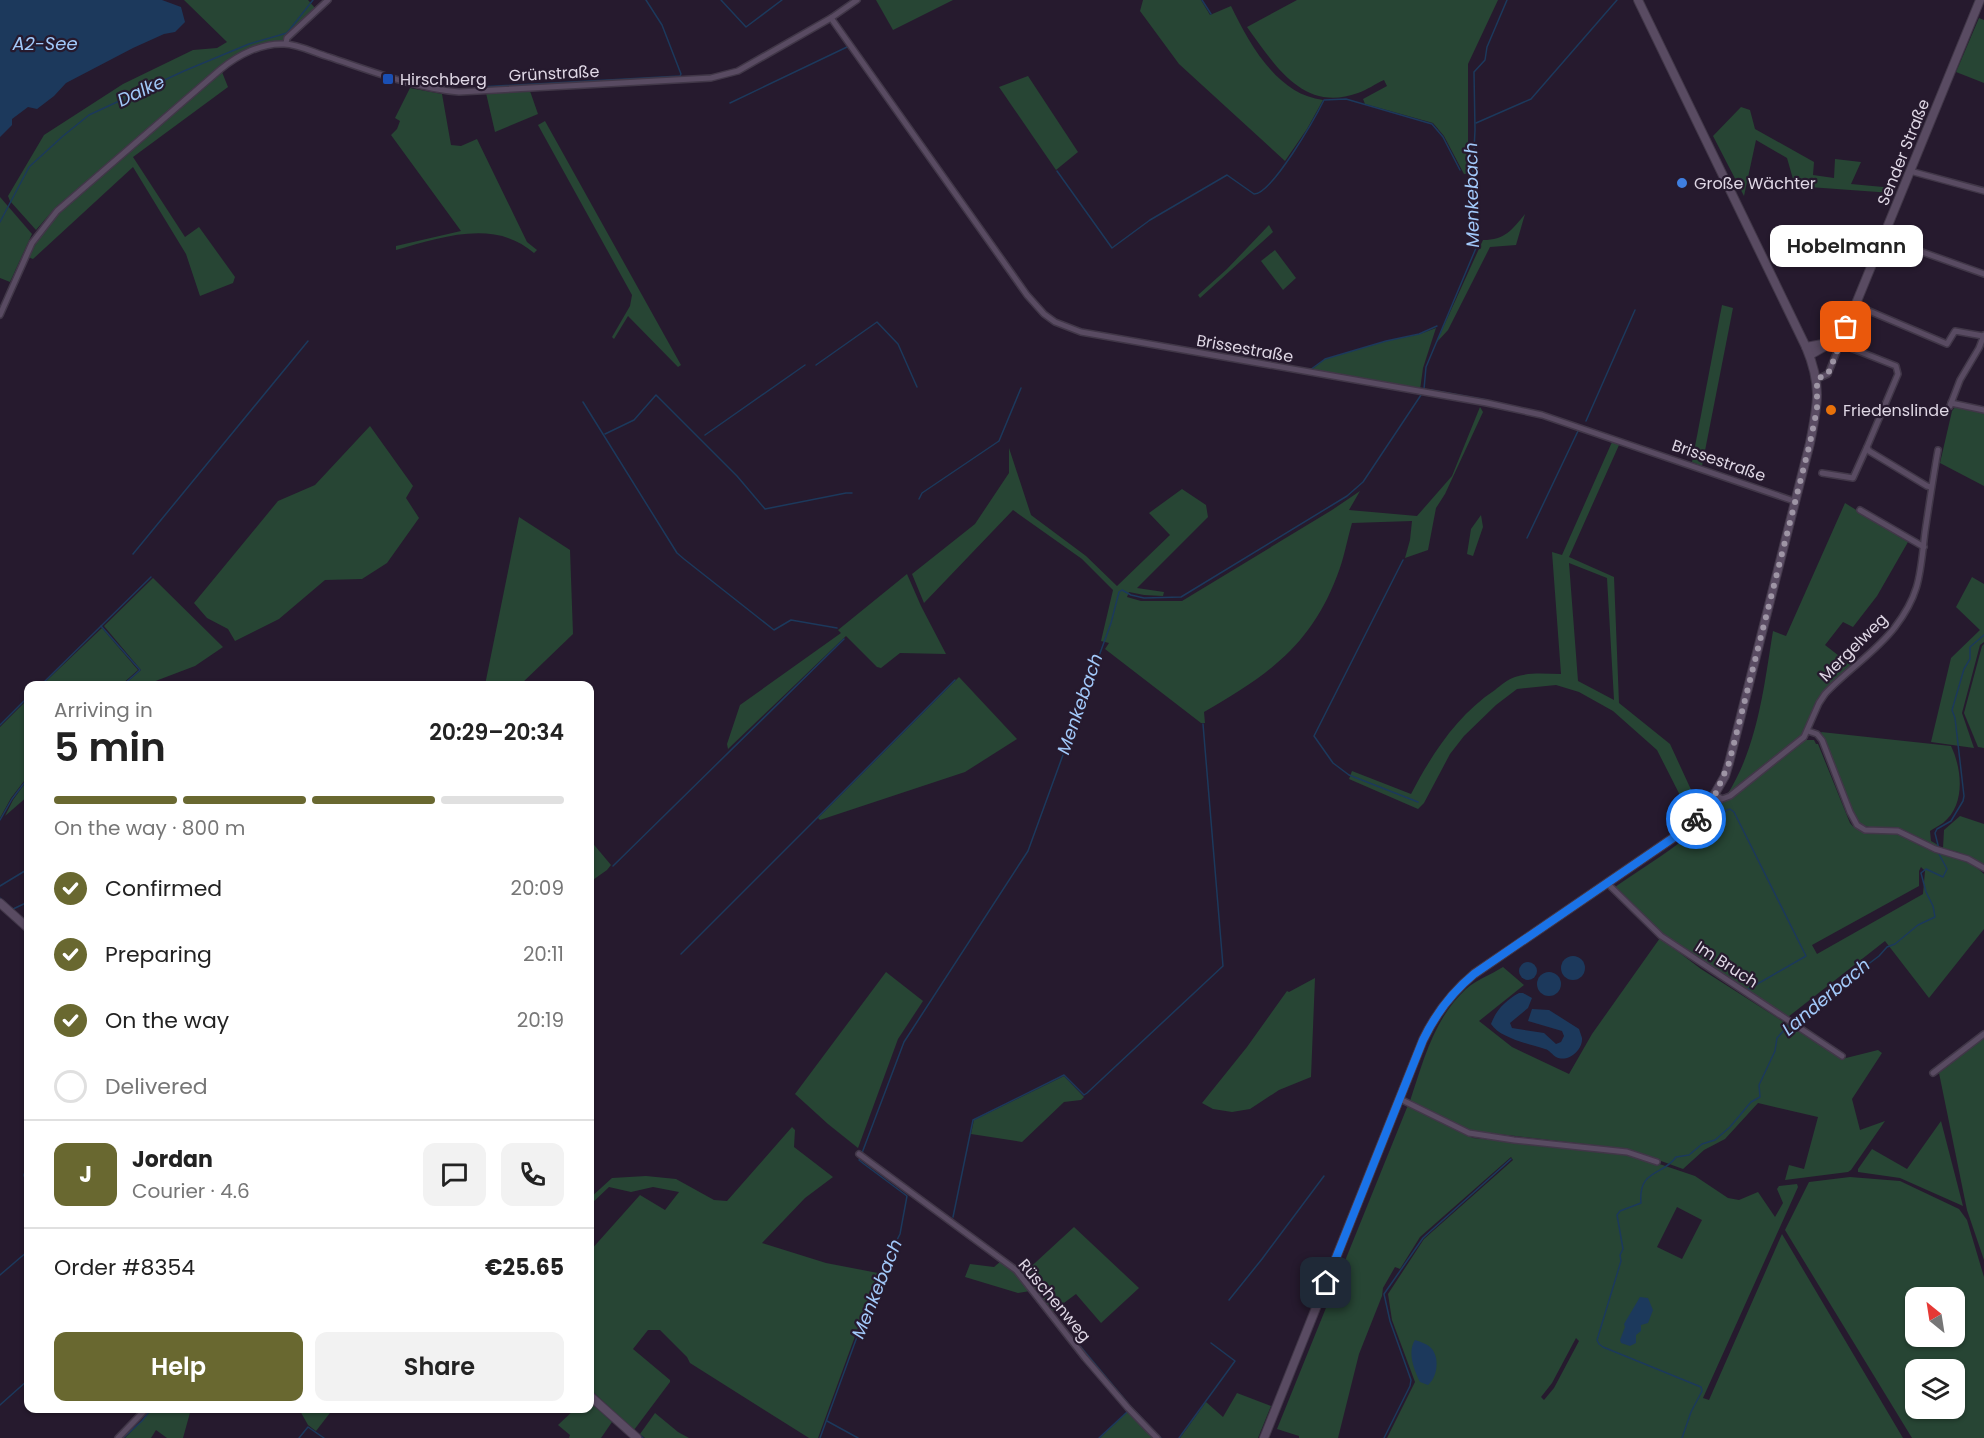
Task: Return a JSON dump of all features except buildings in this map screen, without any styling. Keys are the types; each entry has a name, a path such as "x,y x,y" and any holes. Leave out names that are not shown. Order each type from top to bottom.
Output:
{"main road":[{"path":"1264,1438 1431,1024 1450,995 1474,974 1673,838 1695,820 1715,795 1725,776 1738,732 1810,443 1817,409 1817,379 1808,351 1638,0"},
{"name":"Sender Straße","path":"1834,341 1846,327 1856,305 1980,0"},
{"path":"1808,351 1834,341"},
{"path":"0,903 24,924"},
{"path":"594,1400 637,1438"}],"street":[{"path":"286,43 287,38 328,0"},
{"name":"Grünstraße","path":"0,315 32,243 57,211 231,62 259,48 286,43 411,83 436,90 459,92 723,76 738,71 831,18 857,0"},
{"name":"Brissestraße","path":"831,18 1028,295 1044,314 1055,321 1081,332 1487,403 1542,415 1794,501"},
{"path":"1910,171 1984,191"},
{"path":"1883,238 1984,274"},
{"path":"1856,305 1947,344 1955,331 1984,335 1956,388 1950,405 1984,410"},
{"path":"1817,379 1828,374 1838,349 1834,341"},
{"path":"1822,473 1853,478 1898,374 1898,369 1893,365 1834,341"},
{"path":"1867,447 1869,451 1931,487"},
{"name":"Mergelweg","path":"1808,730 1825,694 1893,630 1909,607 1918,585 1938,450"},
{"path":"1860,510 1924,547"},
{"path":"1715,795 1722,799 1730,796 1804,737 1808,730 1817,734 1822,740 1857,825 1865,830 1898,831 1935,849 1968,859 1984,868"},
{"name":"Im Bruch","path":"1606,883 1660,936 1842,1056"},
{"path":"1933,1073 1984,1034"},
{"path":"1400,1100 1469,1133 1627,1152 1657,1162"},
{"name":"Rüschenweg","path":"859,1154 1016,1270 1085,1358 1156,1438"},
{"path":"118,1438 142,1413"}],"green space":[{"path":"184,0 308,0 315,8 282,41 258,45 243,51 220,67 55,208 36,230 8,196 44,135 123,84 193,50 217,48 227,42"},
{"path":"876,0 953,0 893,30"},
{"path":"1143,0 1201,0 1210,15 1231,6 1246,36 1278,78 1307,96 1323,100 1285,161 1179,64 1140,11"},
{"path":"1297,0 1498,0 1468,64 1468,166 1470,173 1464,174 1444,136 1433,123 1365,104 1363,99 1387,86 1384,80 1358,93 1339,97 1321,96 1306,91 1280,70 1247,27"},
{"path":"1979,18 1984,20 1984,83 1956,72"},
{"path":"222,72 228,87 133,157 185,237 199,227 235,277 233,283 200,296 186,254 133,167 33,259 28,257 59,213"},
{"path":"1028,76 1078,152 1056,170 999,87"},
{"path":"410,88 442,94 451,145 461,146 477,139 527,242 537,250 534,253 518,242 502,236 484,234 448,236 396,250 396,246 461,231 391,135 397,129 400,121 395,118"},
{"path":"530,91 538,114 495,132 486,93"},
{"path":"1741,107 1750,110 1755,129 1814,162 1813,175 1834,178 1835,159 1861,162 1851,184 1894,188 1892,193 1795,186 1787,158 1756,140 1744,196 1713,136"},
{"path":"545,121 681,365 678,367 628,316 614,339 612,337 630,306 632,295 538,125"},
{"path":"0,197 32,234 10,282 0,278"},
{"path":"1525,214 1516,245 1490,247 1448,330 1436,343 1483,240 1503,236"},
{"path":"1269,225 1273,232 1200,298 1198,295 1227,269"},
{"path":"1275,250 1296,278 1283,290 1261,261"},
{"path":"1722,305 1733,308 1702,466 1692,462"},
{"path":"1436,328 1423,368 1420,390 1310,371 1325,359"},
{"path":"1480,407 1483,412 1445,494 1436,508 1428,550 1405,558 1412,521 1352,523 1337,576 1314,622 1284,657 1266,672 1204,712 1205,723 1201,723 1105,649 1109,643 1101,641 1113,590 1082,559 1013,510 924,603 912,574 975,524 1009,473 1009,448 1031,515 1086,556 1117,586 1170,535 1149,513 1182,489 1206,505 1208,517 1137,588 1164,592 1163,596 1129,592 1127,597 1141,601 1182,601 1360,491 1349,510 1417,516 1452,476"},
{"path":"1955,407 1984,413 1984,486 1940,463 1952,411"},
{"path":"370,426 413,486 406,498 419,518 387,563 362,579 325,580 279,619 235,641 228,629 207,618 194,603 278,501 315,485"},
{"path":"1612,442 1619,445 1569,557 1614,577 1619,703 1670,744 1699,807 1693,813 1687,809 1657,750 1613,711 1579,692 1556,685 1517,689 1496,705 1464,736 1450,754 1424,803 1418,809 1349,779 1352,771 1411,794 1447,736 1481,700 1505,682 1521,675 1561,674 1552,552 1562,555","holes":["1569,563 1607,578 1614,700 1578,681"]},
{"path":"1845,503 1908,542 1877,596 1853,627 1843,622 1825,645 1852,666 1833,682 1817,702 1802,736 1727,795 1738,776 1753,736 1763,694 1773,631 1786,636"},
{"path":"1481,515 1483,527 1473,556 1467,554 1471,529"},
{"path":"519,517 570,550 573,634 524,681 486,681"},
{"path":"907,574 946,654 900,653 881,668 877,667 846,636 728,749 727,744 740,705 841,633 838,630"},
{"path":"1972,577 1984,584 1984,642 1980,645 1962,713 1974,748 1931,742 1951,658 1980,630 1956,607"},
{"path":"153,578 223,647 195,666 156,681 129,681 141,670 104,626"},
{"path":"102,628 138,670 126,681 46,681"},
{"path":"1984,644 1984,748 1978,747 1964,713"},
{"path":"959,677 1017,739 965,772 820,820 818,818"},
{"path":"24,703 24,781 0,818 0,727"},
{"path":"1821,732 1951,746 1958,765 1959,797 1950,815 1943,823 1930,831 1931,841 1938,845 1938,848 1900,829 1871,827 1860,823 1856,819"},
{"path":"1805,740 1814,740 1818,744 1850,823 1855,828 1866,833 1900,834 1921,846 1962,860 1984,874 1984,929 1929,998 1885,941 1788,1017 1662,935 1615,887 1682,841 1729,799","holes":["1921,867 1925,871 1923,894 1817,954 1812,945 1919,886"]},
{"path":"24,785 24,799 5,816"},
{"path":"1960,816 1984,824 1984,864 1943,848 1944,830"},
{"path":"594,845 611,865 594,879"},
{"path":"1660,938 1701,969 1842,1059 1878,1050 1882,1053 1852,1099 1860,1130 1885,1121 1851,1170 1785,1180 1789,1165 1804,1169 1818,1117 1758,1103 1725,1139 1704,1150 1683,1169 1628,1149 1472,1131 1410,1101 1431,1041 1446,1013 1466,989 1503,967 1524,985 1479,1021 1512,1047 1569,1074 1592,1034"},
{"path":"886,972 923,1001 898,1039 858,1148 795,1094"},
{"path":"1315,978 1311,1077 1279,1090 1250,1109 1232,1112 1213,1109 1202,1103 1247,1047 1287,991"},
{"path":"1984,1037 1984,1260 1967,1210 1939,1073"},
{"path":"1064,1076 1084,1097 1081,1100 1064,1102 1022,1142 971,1134 974,1120"},
{"path":"1408,1105 1473,1138 1627,1153 1695,1176 1728,1198 1739,1200 1758,1192 1775,1217 1783,1203 1777,1189 1779,1186 1797,1184 1798,1187 1703,1398 1709,1400 1782,1234 1903,1438 1387,1438 1415,1382 1392,1320 1388,1294 1424,1239 1513,1160 1511,1157 1420,1237 1400,1269 1395,1267 1383,1288 1359,1354 1338,1438 1299,1438 1299,1436 1277,1429","holes":["1677,1207 1702,1220 1682,1259 1657,1247","1576,1338 1579,1341 1554,1388 1544,1400 1541,1397 1552,1383"]},
{"path":"1941,1121 1963,1206 1900,1178 1858,1172 1872,1149 1907,1169"},
{"path":"792,1127 795,1130 794,1147 833,1177 805,1198 762,1243 826,1263 878,1273 818,1438 809,1438 690,1363 687,1357 660,1330 648,1330 633,1349 670,1382 634,1430 594,1393 594,1247 640,1195 665,1210 679,1192 653,1187 631,1192 609,1187 594,1201 594,1194 612,1178 646,1176 676,1179 714,1200 727,1201"},
{"path":"1850,1177 1900,1181 1959,1209 1967,1220 1984,1277 1984,1438 1912,1438 1785,1230 1809,1182"},
{"path":"1074,1227 1139,1288 1101,1323 1076,1294 1053,1311 1023,1274"},
{"path":"1001,1261 1016,1272 1030,1291 1018,1293 965,1277 970,1264 994,1267"},
{"path":"1237,1393 1271,1406 1258,1438 1180,1438 1206,1402 1223,1417"},
{"path":"594,1406 612,1422 601,1438 569,1438 570,1435 558,1425 571,1413 594,1413"},
{"path":"1128,1411 1154,1438 1100,1438"},
{"path":"149,1413 190,1413 183,1438 167,1438 156,1430 151,1438 125,1438"},
{"path":"301,1413 330,1413 316,1431 308,1425"},
{"path":"655,1413 689,1438 645,1438 640,1434"}],"water":[{"name":"A2-See","path":"0,0 162,0 181,7 185,22 175,32 164,34 133,48 66,83 37,109 28,107 12,119 12,125 0,137"},
{"path":"1573,956 1578,957 1584,963 1584,973 1578,979 1573,980 1568,979 1562,973 1561,968 1562,963 1568,957"},
{"path":"1528,962 1534,965 1537,971 1534,977 1528,980 1522,977 1519,971 1522,965"},
{"path":"1549,972 1554,973 1560,979 1560,989 1554,995 1549,996 1544,995 1538,989 1537,984 1538,979 1544,973"},
{"path":"1519,993 1532,998 1528,1008 1510,1023 1512,1028 1544,1033 1556,1044 1561,1042 1564,1036 1562,1031 1528,1021 1532,1009 1549,1010 1579,1029 1582,1043 1574,1054 1565,1058 1556,1057 1547,1050 1515,1040 1495,1029 1491,1024 1496,1014 1506,1002"},
{"path":"1640,1297 1648,1298 1653,1310 1648,1323 1641,1325 1641,1331 1636,1335 1636,1343 1630,1346 1621,1343 1620,1340 1624,1324"},
{"path":"1415,1340 1430,1347 1436,1358 1435,1373 1428,1385 1420,1382 1414,1367 1411,1355"}],"waterway":[{"name":"Dalke","path":"0,222 29,167 89,115 249,44 287,33 313,0"},
{"path":"480,87 680,76 662,25 646,0"},
{"path":"721,0 746,27 782,0"},
{"path":"1202,0 1211,14"},
{"name":"Menkebach","path":"1424,389 1426,367 1478,241 1473,215 1474,190 1471,178 1475,130 1474,72 1485,60 1487,47 1507,0"},
{"path":"1476,123 1531,99 1617,0"},
{"path":"730,103 847,47"},
{"path":"1057,171 1112,248 1150,220 1227,175 1254,194 1262,191 1282,169 1324,100 1346,99 1432,124 1443,137 1460,170"},
{"path":"1586,421 1635,310"},
{"path":"816,365 877,322 898,344 917,387"},
{"path":"1310,370 1325,359 1419,334 1437,326"},
{"path":"133,554 308,341"},
{"path":"705,435 805,365"},
{"path":"919,499 922,493 999,441 1021,388"},
{"path":"1431,390 1487,400"},
{"path":"605,434 634,420 656,395 737,476 765,509 852,493"},
{"name":"Menkebach","path":"862,1153 904,1042 1028,851 1111,623 1119,592 1122,590 1144,598 1181,597 1347,496 1363,482 1421,395"},
{"path":"583,402 677,553 774,630 791,620 837,628"},
{"path":"1527,538 1578,431"},
{"path":"1403,560 1314,736 1333,763 1349,775 1418,802"},
{"path":"45,681 151,577"},
{"path":"101,626 140,670 128,681"},
{"name":"Landerbach","path":"1939,849 1935,833 1937,829 1951,821 1964,796 1955,718 1952,710 1964,669 1970,659 1970,647 1984,635"},
{"path":"613,866 844,639"},
{"path":"681,954 955,680"},
{"path":"0,725 24,701"},
{"path":"953,1217 973,1120 1064,1075 1084,1095 1223,966 1203,724"},
{"path":"0,820 24,783"},
{"path":"1692,838 1727,810 1734,812 1806,956 1747,990"},
{"name":"Landerbach","path":"1793,1021 1879,956 1887,947 1895,944 1918,925 1935,917 1921,873 1926,869 1943,877 1947,869 1939,854"},
{"path":"0,886 24,871"},
{"path":"0,898 13,909 24,904"},
{"name":"Landerbach","path":"1682,1438 1691,1412 1702,1391 1701,1387 1603,1347 1597,1340 1623,1249 1617,1215 1620,1211 1641,1203 1643,1184 1652,1174 1671,1163 1676,1157 1689,1155 1702,1144 1715,1140 1730,1127 1751,1102 1760,1097 1759,1085 1775,1051 1777,1038 1789,1025"},
{"name":"Menkebach","path":"820,1438 880,1274 900,1234 907,1196 860,1159"},
{"path":"1384,1438 1411,1380 1390,1321 1384,1294 1423,1238 1511,1159"},
{"path":"1229,1300 1324,1176"},
{"path":"0,1275 24,1254"},
{"path":"1179,1438 1235,1361 1211,1343"},
{"path":"1080,1346 1131,1407 1161,1438"},
{"path":"0,1405 24,1384"},
{"path":"594,1405 612,1421"},
{"path":"1099,1438 1127,1412"},
{"path":"123,1438 148,1413"},
{"path":"827,1421 858,1438"},
{"path":"299,1438 308,1427 324,1438"},
{"path":"640,1435 643,1438"}],"way so far":[{"path":"1696,819 1715,795 1729,763 1810,443 1817,409 1817,379 1828,374 1838,349 1836,340 1846,327"}],"place":[{"name":"Hirschberg","path":"388,79"},
{"name":"Große Wächter","path":"1682,183"},
{"name":"Hobelmann","path":"1846,327"},
{"name":"Friedenslinde","path":"1831,410"}],"route":[{"path":"1326,1283 1423,1040 1440,1008 1450,995 1474,974 1673,838 1696,819"}]}
